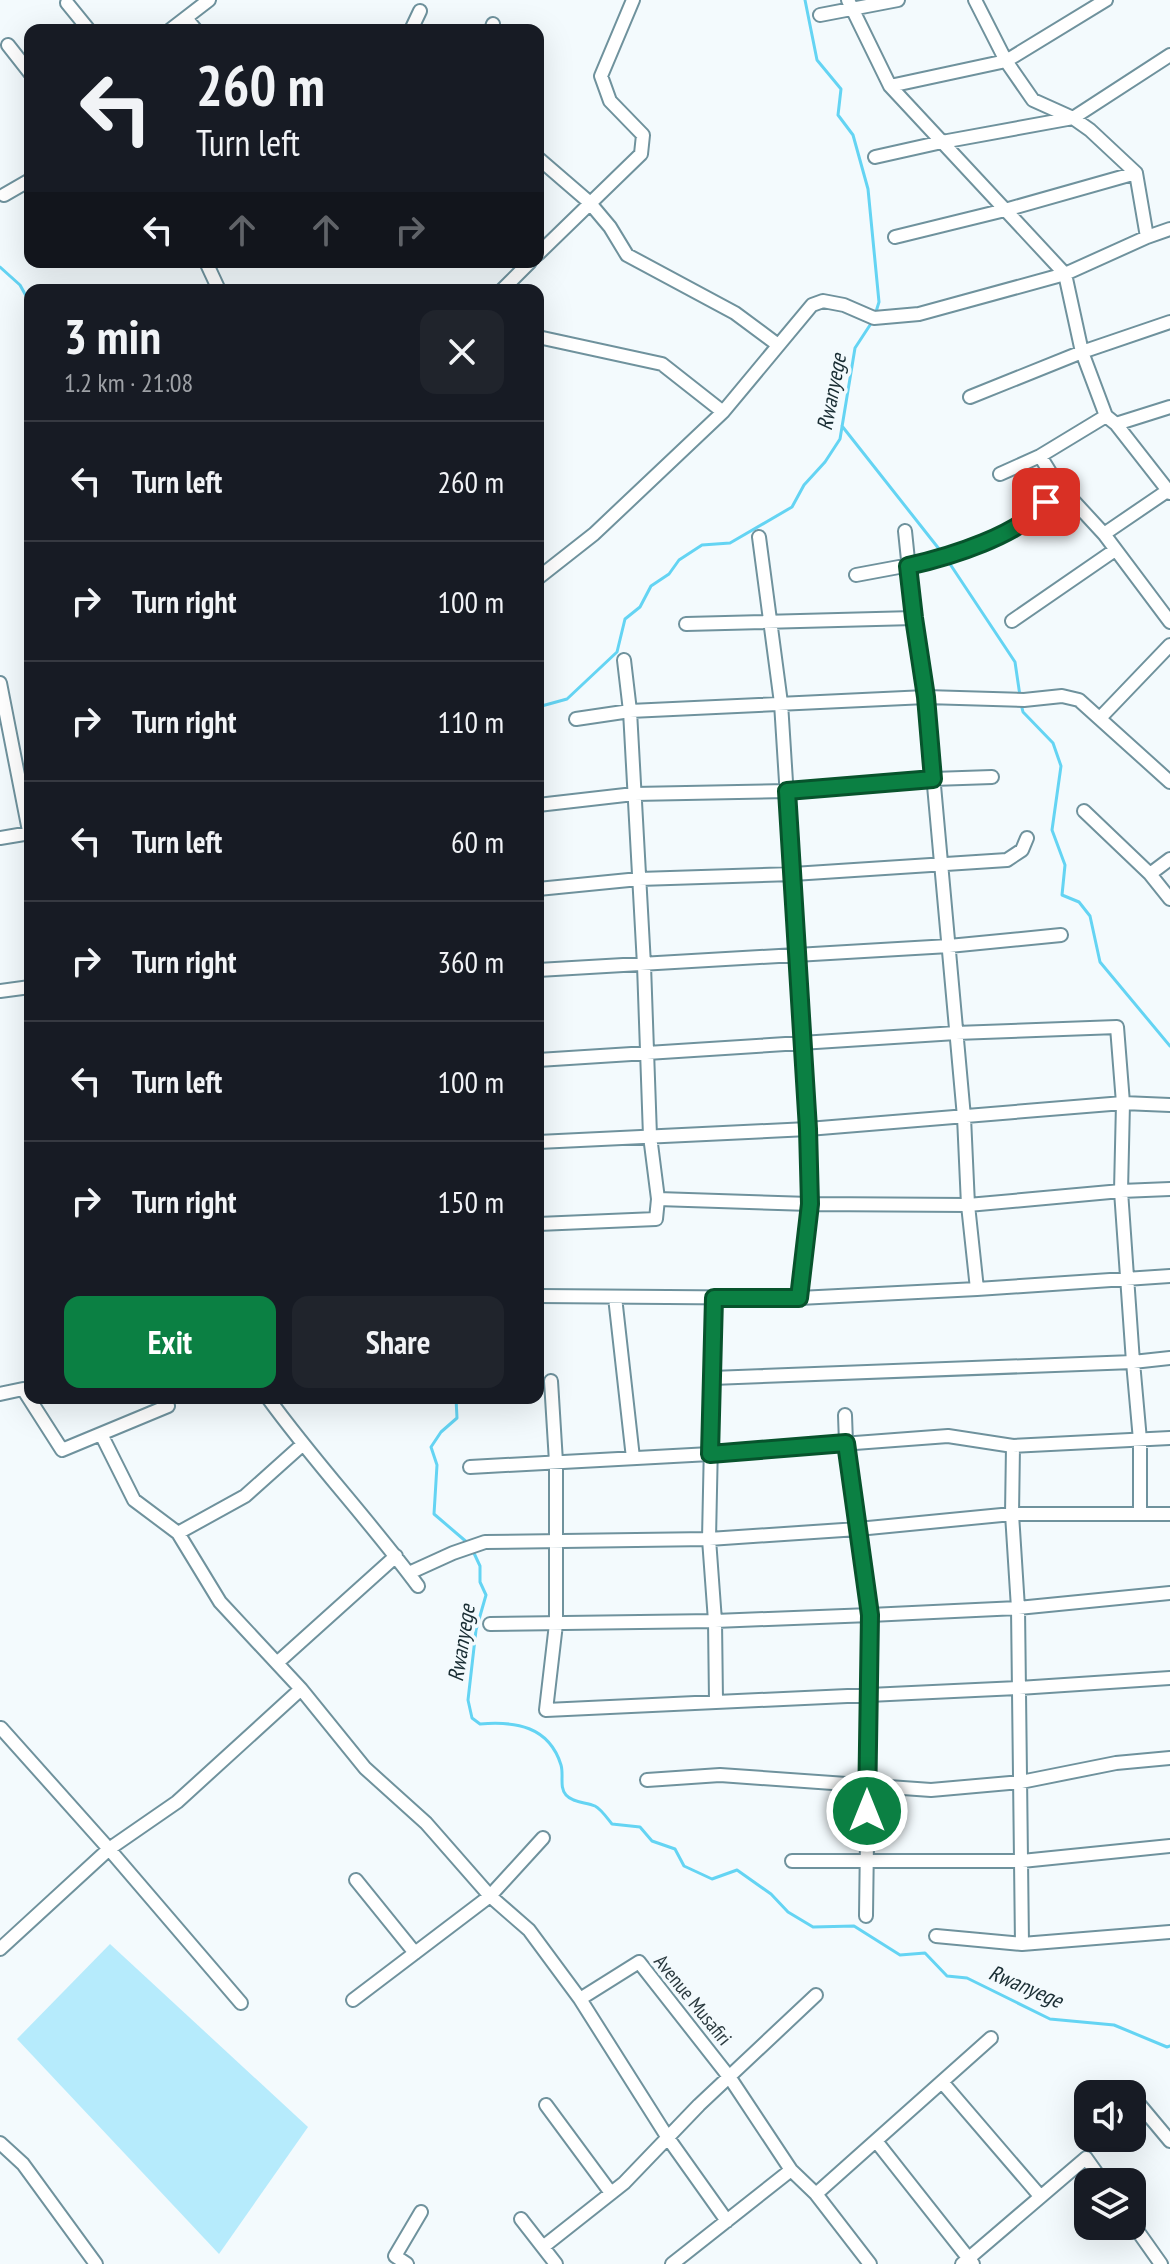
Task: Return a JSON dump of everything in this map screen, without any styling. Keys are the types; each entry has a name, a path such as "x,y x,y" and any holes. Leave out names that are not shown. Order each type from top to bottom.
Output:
{"street":[{"path":"178,24 209,0"},
{"path":"544,248 641,154 643,135 610,101 601,76 633,0"},
{"path":"820,15 850,4 898,0"},
{"path":"975,0 1006,61 1033,100 1073,118 1090,130 1136,173 1147,237"},
{"path":"890,86 1006,61 1106,0"},
{"path":"67,3 84,24"},
{"path":"850,4 890,86 1065,274 1082,352 1111,420 1169,491 1104,534"},
{"path":"414,24 420,11"},
{"path":"186,18 191,24"},
{"path":"8,45 24,65"},
{"path":"875,157 1073,118 1170,55"},
{"path":"544,163 589,202 610,227 627,255 735,313 778,345"},
{"path":"895,237 1136,173"},
{"path":"4,195 24,183"},
{"path":"544,573 594,534 723,412 812,305 823,301 844,305 874,318 919,314 1065,274 1170,229"},
{"path":"508,284 524,268"},
{"path":"970,397 1082,352 1170,322"},
{"path":"544,338 662,364 723,412"},
{"path":"1000,474 1111,420 1170,407"},
{"path":"1040,456 1056,482 1104,534 1170,622"},
{"path":"856,575 931,561 1006,533 1038,513 1056,482"},
{"path":"905,531 926,697 977,1289"},
{"path":"759,537 781,703 808,1129 810,1204 799,1298"},
{"path":"1012,621 1115,550"},
{"path":"686,624 914,618"},
{"path":"1100,718 1170,645"},
{"path":"544,1224 656,1219 658,1199 650,1136 644,965 630,711 624,660"},
{"path":"0,683 24,804"},
{"path":"576,719 630,711 781,703 926,697 1020,700 1062,696 1079,700 1170,782"},
{"path":"544,804 634,794 787,791 992,777"},
{"path":"1084,811 1150,874 1170,899"},
{"path":"0,838 24,835"},
{"path":"544,888 639,879 793,874 1007,860 1022,850 1027,838"},
{"path":"1150,874 1170,859"},
{"path":"544,970 949,946 1061,935"},
{"path":"0,991 24,988"},
{"path":"544,1060 803,1041 1117,1027 1123,1103 1121,1191 1140,1440 1140,1514"},
{"path":"544,1142 808,1129 1123,1103 1170,1105"},
{"path":"658,1199 968,1205 1170,1189"},
{"path":"544,1296 799,1298 1170,1276"},
{"path":"615,1297 633,1458"},
{"path":"714,1298 709,1539 715,1621 716,1701"},
{"path":"712,1378 1170,1358"},
{"path":"551,1381 556,1462 556,1624 546,1710 1170,1678"},
{"path":"0,1394 24,1391"},
{"path":"33,1404 62,1450 168,1406"},
{"path":"272,1404 302,1445 418,1586"},
{"path":"845,1415 846,1443 870,1615 866,1916"},
{"path":"101,1434 134,1500 178,1533 220,1602 301,1689 365,1768 426,1823 490,1896 529,1930 580,1999 668,2138 727,2221"},
{"path":"470,1467 710,1454 948,1436 1013,1446 1170,1438"},
{"path":"178,1533 245,1496 302,1445"},
{"path":"1013,1446 1022,1944"},
{"path":"409,1573 485,1542 709,1539 1012,1514 1170,1514"},
{"path":"277,1663 396,1556"},
{"path":"490,1624 870,1615 1018,1608 1170,1593"},
{"path":"0,1949 109,1849 177,1802 301,1689"},
{"path":"1,1728 241,2003"},
{"path":"647,1780 720,1775 931,1790 1021,1782 1116,1763 1170,1758"},
{"path":"353,2000 490,1896 543,1838"},
{"path":"792,1861 1022,1861 1170,1846"},
{"path":"356,1880 415,1953"},
{"path":"936,1936 1022,1944 1170,1932"},
{"name":"Avenue Musafiri","path":"580,1999 639,1962 730,2078 791,2170 816,2194 870,2264"},
{"path":"543,2247 624,2183 699,2105 816,1995"},
{"path":"816,2194 991,2038"},
{"path":"942,2082 1040,2196"},
{"path":"546,2105 611,2193"},
{"path":"1146,2112 1170,2141"},
{"path":"876,2141 968,2262 1086,2158 1093,2168"},
{"path":"0,2143 23,2164 96,2264"},
{"path":"672,2264 791,2170"},
{"path":"407,2264 395,2256 421,2212"},
{"path":"521,2219 556,2264"},
{"path":"1144,2240 1161,2264"}],"shaded area":[{"path":"110,1944 308,2127 219,2254 17,2039"}],"waterway":[{"name":"Rwanyege","path":"805,0 817,60 841,89 838,115 853,135 868,189 879,302 875,315"},
{"path":"0,267 24,292"},
{"name":"Rwanyege","path":"544,705 567,699 617,652 625,619 640,607 651,586 669,574 679,560 702,545 730,543 792,507 804,485 840,439 855,348 872,322"},
{"path":"842,426 943,554"},
{"path":"948,561 1015,662 1020,696"},
{"path":"1021,704 1023,712 1053,743 1061,766 1052,830 1065,865 1062,895 1079,902 1090,916 1100,962 1170,1046"},
{"name":"Rwanyege","path":"456,1404 457,1418 441,1432 431,1447 437,1465 434,1514 469,1544"},
{"name":"Rwanyege","path":"473,1551 480,1566 480,1582 486,1595 476,1630 468,1700 472,1718 480,1724 518,1725 539,1734 556,1752 562,1769 563,1788 569,1798 595,1806 612,1824 640,1827 652,1841 675,1849 684,1866 712,1879 737,1870 771,1894 788,1912 813,1927 854,1926 900,1955 925,1953 947,1976 967,1978 1050,2019 1114,2025 1170,2046"}],"route":[{"path":"867,1811 870,1615 846,1443 710,1454 714,1298 799,1298 810,1204 787,791 933,779 926,697 908,566 931,561 1006,533 1038,513 1046,502"}]}
